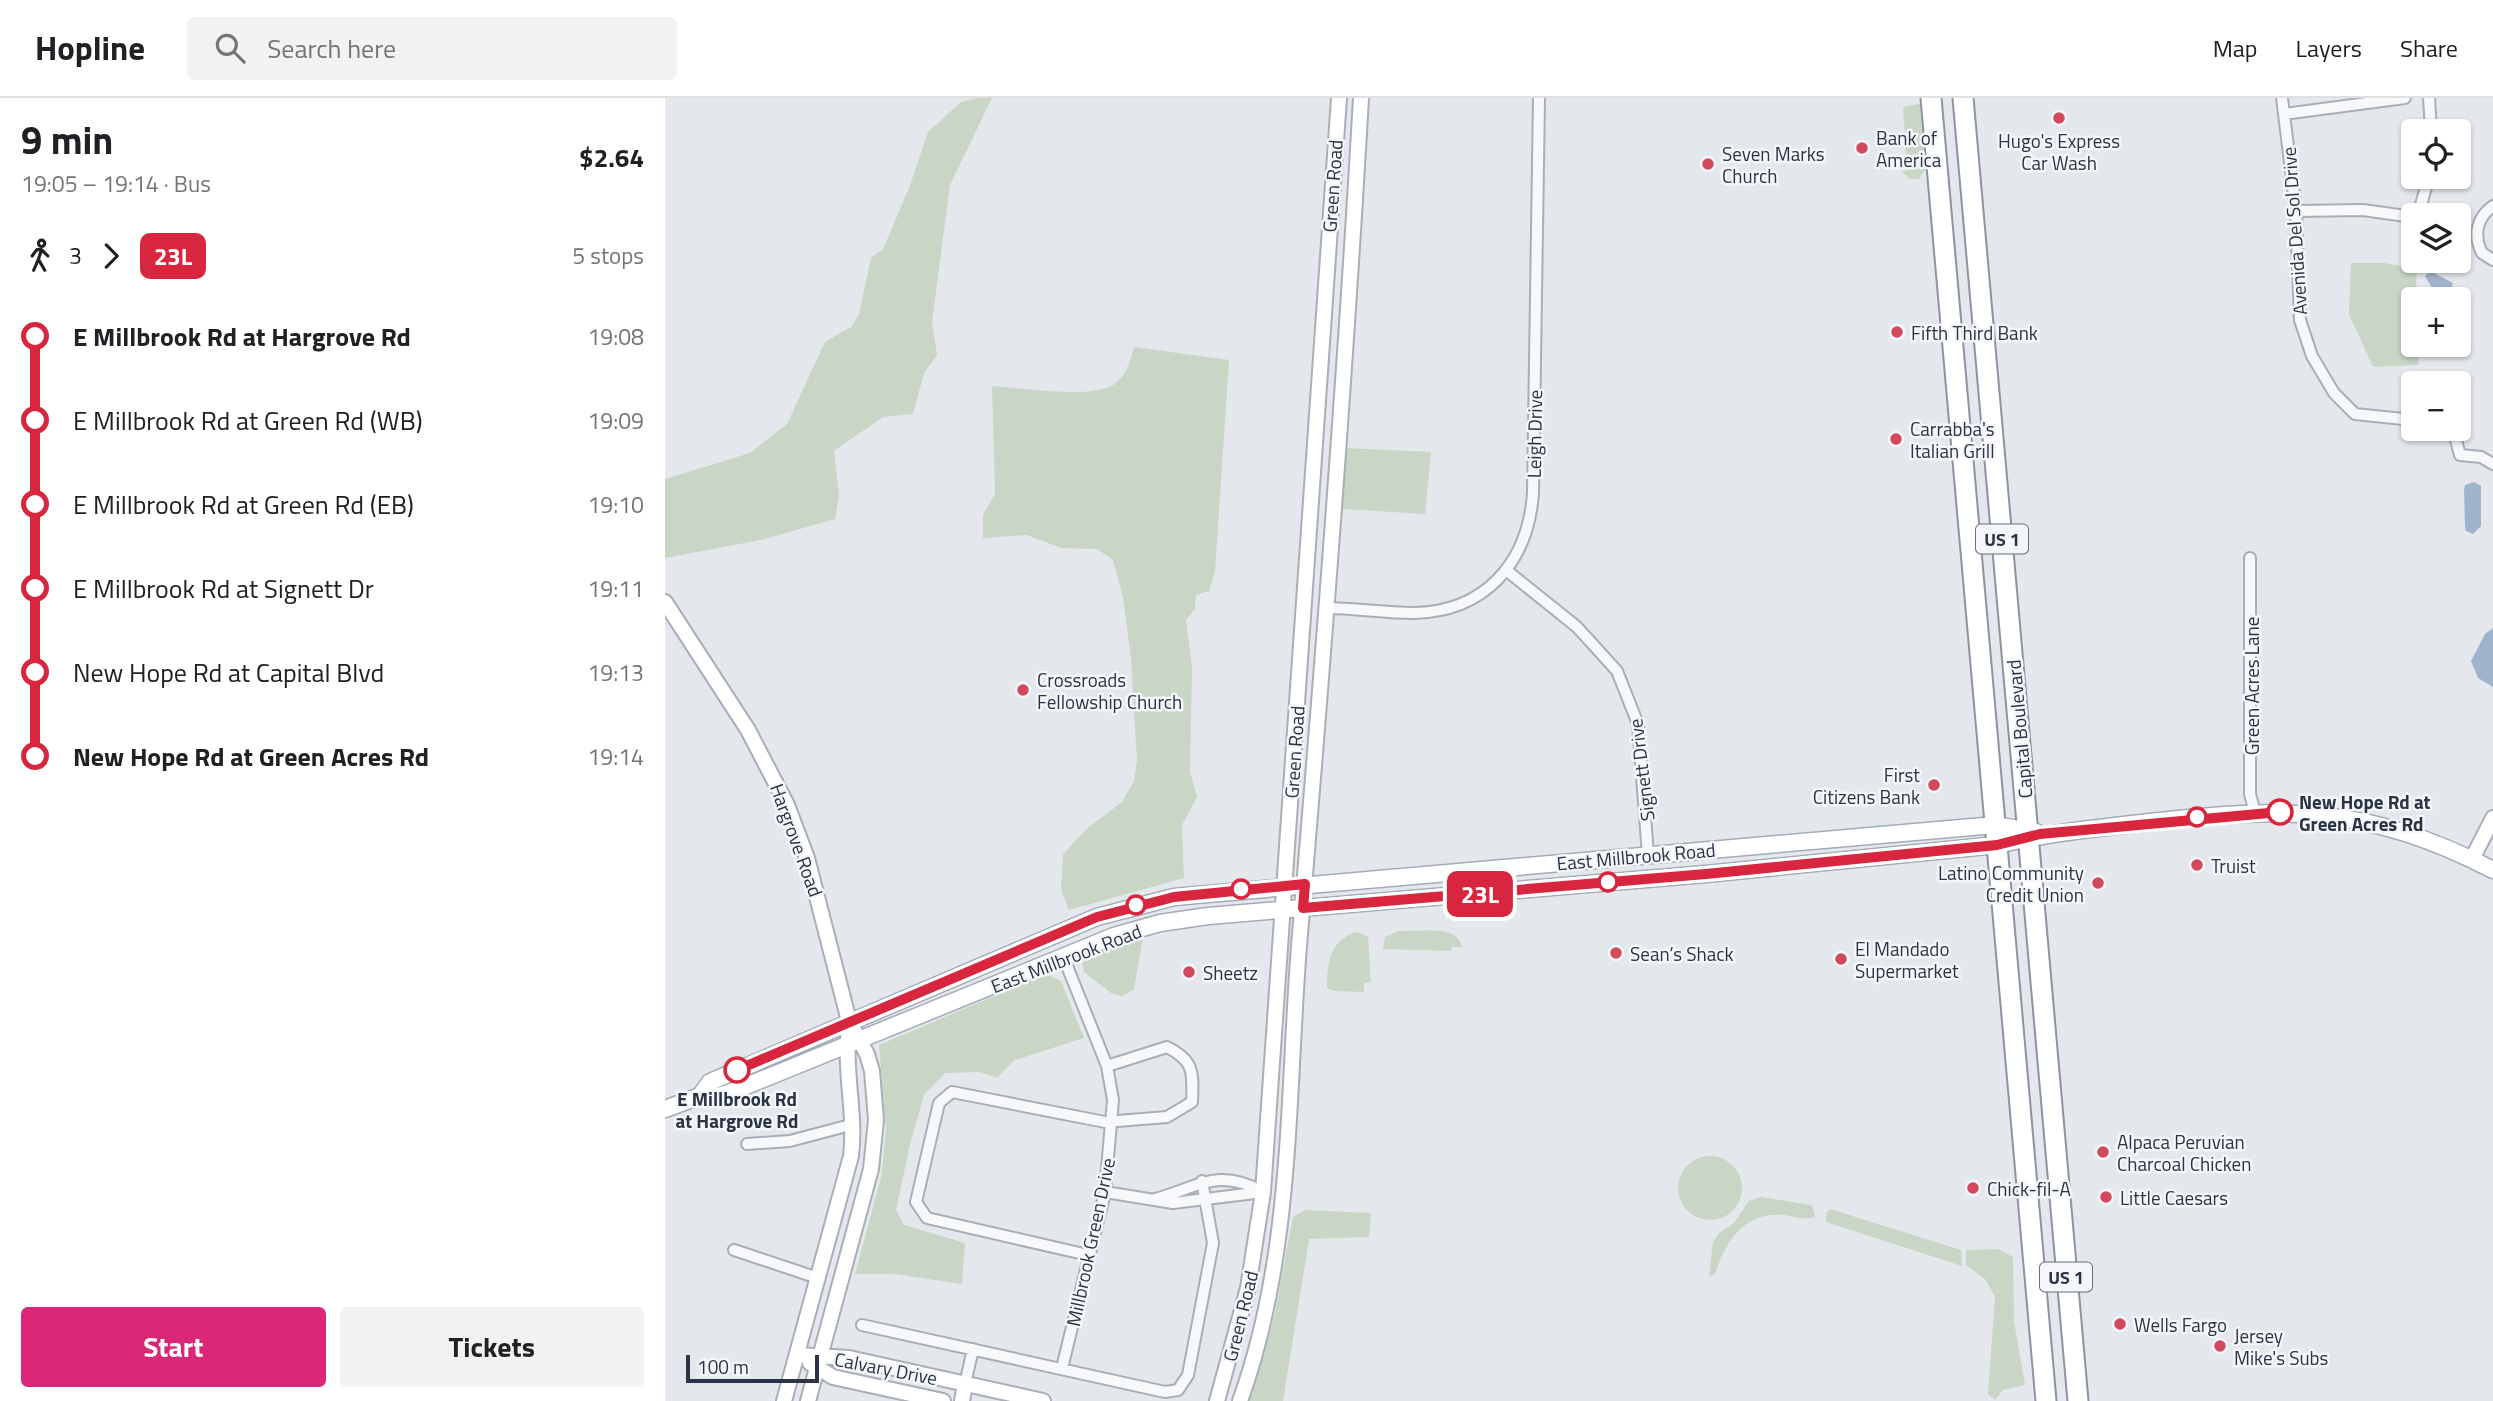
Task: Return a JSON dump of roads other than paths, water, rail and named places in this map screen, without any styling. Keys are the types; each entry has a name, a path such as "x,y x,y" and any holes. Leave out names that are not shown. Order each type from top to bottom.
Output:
{"highway":[{"name":"Capital Boulevard","path":"1931,98 2046,1401"},
{"name":"Capital Boulevard","path":"1963,98 2032,833 2078,1401"}],"main road":[{"path":"2032,833 2255,813 2311,813 2364,821 2425,838 2493,870"},
{"name":"East Millbrook Road","path":"700,1096 710,1082 1049,937 1127,907 1191,894 1995,825 2032,833"},
{"name":"East Millbrook Road","path":"665,1109 700,1096 717,1097 854,1044 1063,956 1114,936 1160,923 1283,909 1557,887 1997,845 2032,833"},
{"path":"1650,878 1665,862 1691,851"},
{"path":"1557,887 1588,875 1631,871 1648,855"}],"street":[{"name":"Green Road","path":"1217,1401 1244,1310 1263,1192 1339,98"},
{"name":"Green Road","path":"1240,1401 1271,1286 1285,1196 1294,1013 1326,608 1361,98"},
{"name":"Leigh Drive","path":"1326,608 1413,613 1442,609 1475,597 1506,570 1525,540 1533,493 1539,98"},
{"name":"Avenida Del Sol Drive","path":"2282,98 2297,211 2299,320 2317,367 2334,393 2355,414 2401,419"},
{"path":"2284,114 2405,98"},
{"path":"2428,98 2430,119"},
{"path":"2493,206 2481,216 2477,236 2482,253 2493,260"},
{"path":"2297,211 2363,211 2401,215"},
{"path":"1323,322 1345,324"},
{"path":"1318,390 1341,392"},
{"path":"2456,441 2460,455 2481,457 2493,464"},
{"name":"Green Acres Lane","path":"2250,558 2250,798 2255,813"},
{"name":"Signett Drive","path":"1506,570 1577,627 1617,671 1638,724 1648,855"},
{"name":"Hargrove Road","path":"665,602 748,730 781,792 804,848 854,1044 872,1071 876,1120 874,1153 808,1401"},
{"path":"1304,608 1326,608"},
{"path":"2472,859 2493,818"},
{"name":"Millbrook Green Drive","path":"1062,1368 1105,1192 1113,1122 1113,1100 1107,1066 1063,956"},
{"path":"1276,1011 1294,1013"},
{"name":"Hargrove Road","path":"784,1401 851,1156 854,1124 846,1062 854,1044"},
{"path":"1088,1255 927,1219 916,1202 939,1103 951,1092 1084,1119 1113,1122 1167,1117 1192,1102 1192,1072 1184,1055 1167,1047 1107,1066"},
{"path":"747,1144 790,1141 854,1124"},
{"path":"1149,1201 1202,1181 1225,1178 1263,1192 1285,1196"},
{"path":"862,1325 1165,1392 1178,1390 1188,1376 1196,1326 1210,1276 1213,1243 1202,1181"},
{"path":"1105,1192 1173,1203 1263,1192"},
{"path":"841,1197 862,1201"},
{"path":"734,1250 818,1278"},
{"path":"962,1401 973,1349"},
{"name":"Calvary Drive","path":"797,1355 819,1362 849,1358 1043,1401"},
{"name":"Calvary Drive","path":"819,1362 833,1377 943,1401"}],"water":[{"path":"2434,273 2453,283 2452,287 2431,287 2425,276"},
{"path":"2474,482 2481,486 2481,526 2473,534 2466,531 2464,490 2465,485"},
{"path":"2493,628 2493,687 2478,678 2471,661 2485,634"}],"place":[{"name":"Hugo's Express Car Wash","path":"2059,118"},
{"name":"Bank of America","path":"1862,148"},
{"name":"Seven Marks Church","path":"1708,164"},
{"name":"Fifth Third Bank","path":"1897,332"},
{"name":"Carrabba's Italian Grill","path":"1896,439"},
{"name":"Crossroads Fellowship Church","path":"1023,690"},
{"name":"First Citizens Bank","path":"1934,785"},
{"name":"New Hope Rd at Green Acres Rd","path":"2280,812"},
{"name":"Truist","path":"2197,865"},
{"name":"Latino Community Credit Union","path":"2098,883"},
{"name":"Sean’s Shack","path":"1616,953"},
{"name":"El Mandado Supermarket","path":"1841,959"},
{"name":"Sheetz","path":"1189,972"},
{"name":"E Millbrook Rd at Hargrove Rd","path":"737,1070"},
{"name":"Alpaca Peruvian Charcoal Chicken","path":"2103,1152"},
{"name":"Chick-fil-A","path":"1973,1188"},
{"name":"Little Caesars","path":"2106,1197"},
{"name":"Wells Fargo","path":"2120,1324"},
{"name":"Jersey Mike's Subs","path":"2220,1346"}]}
